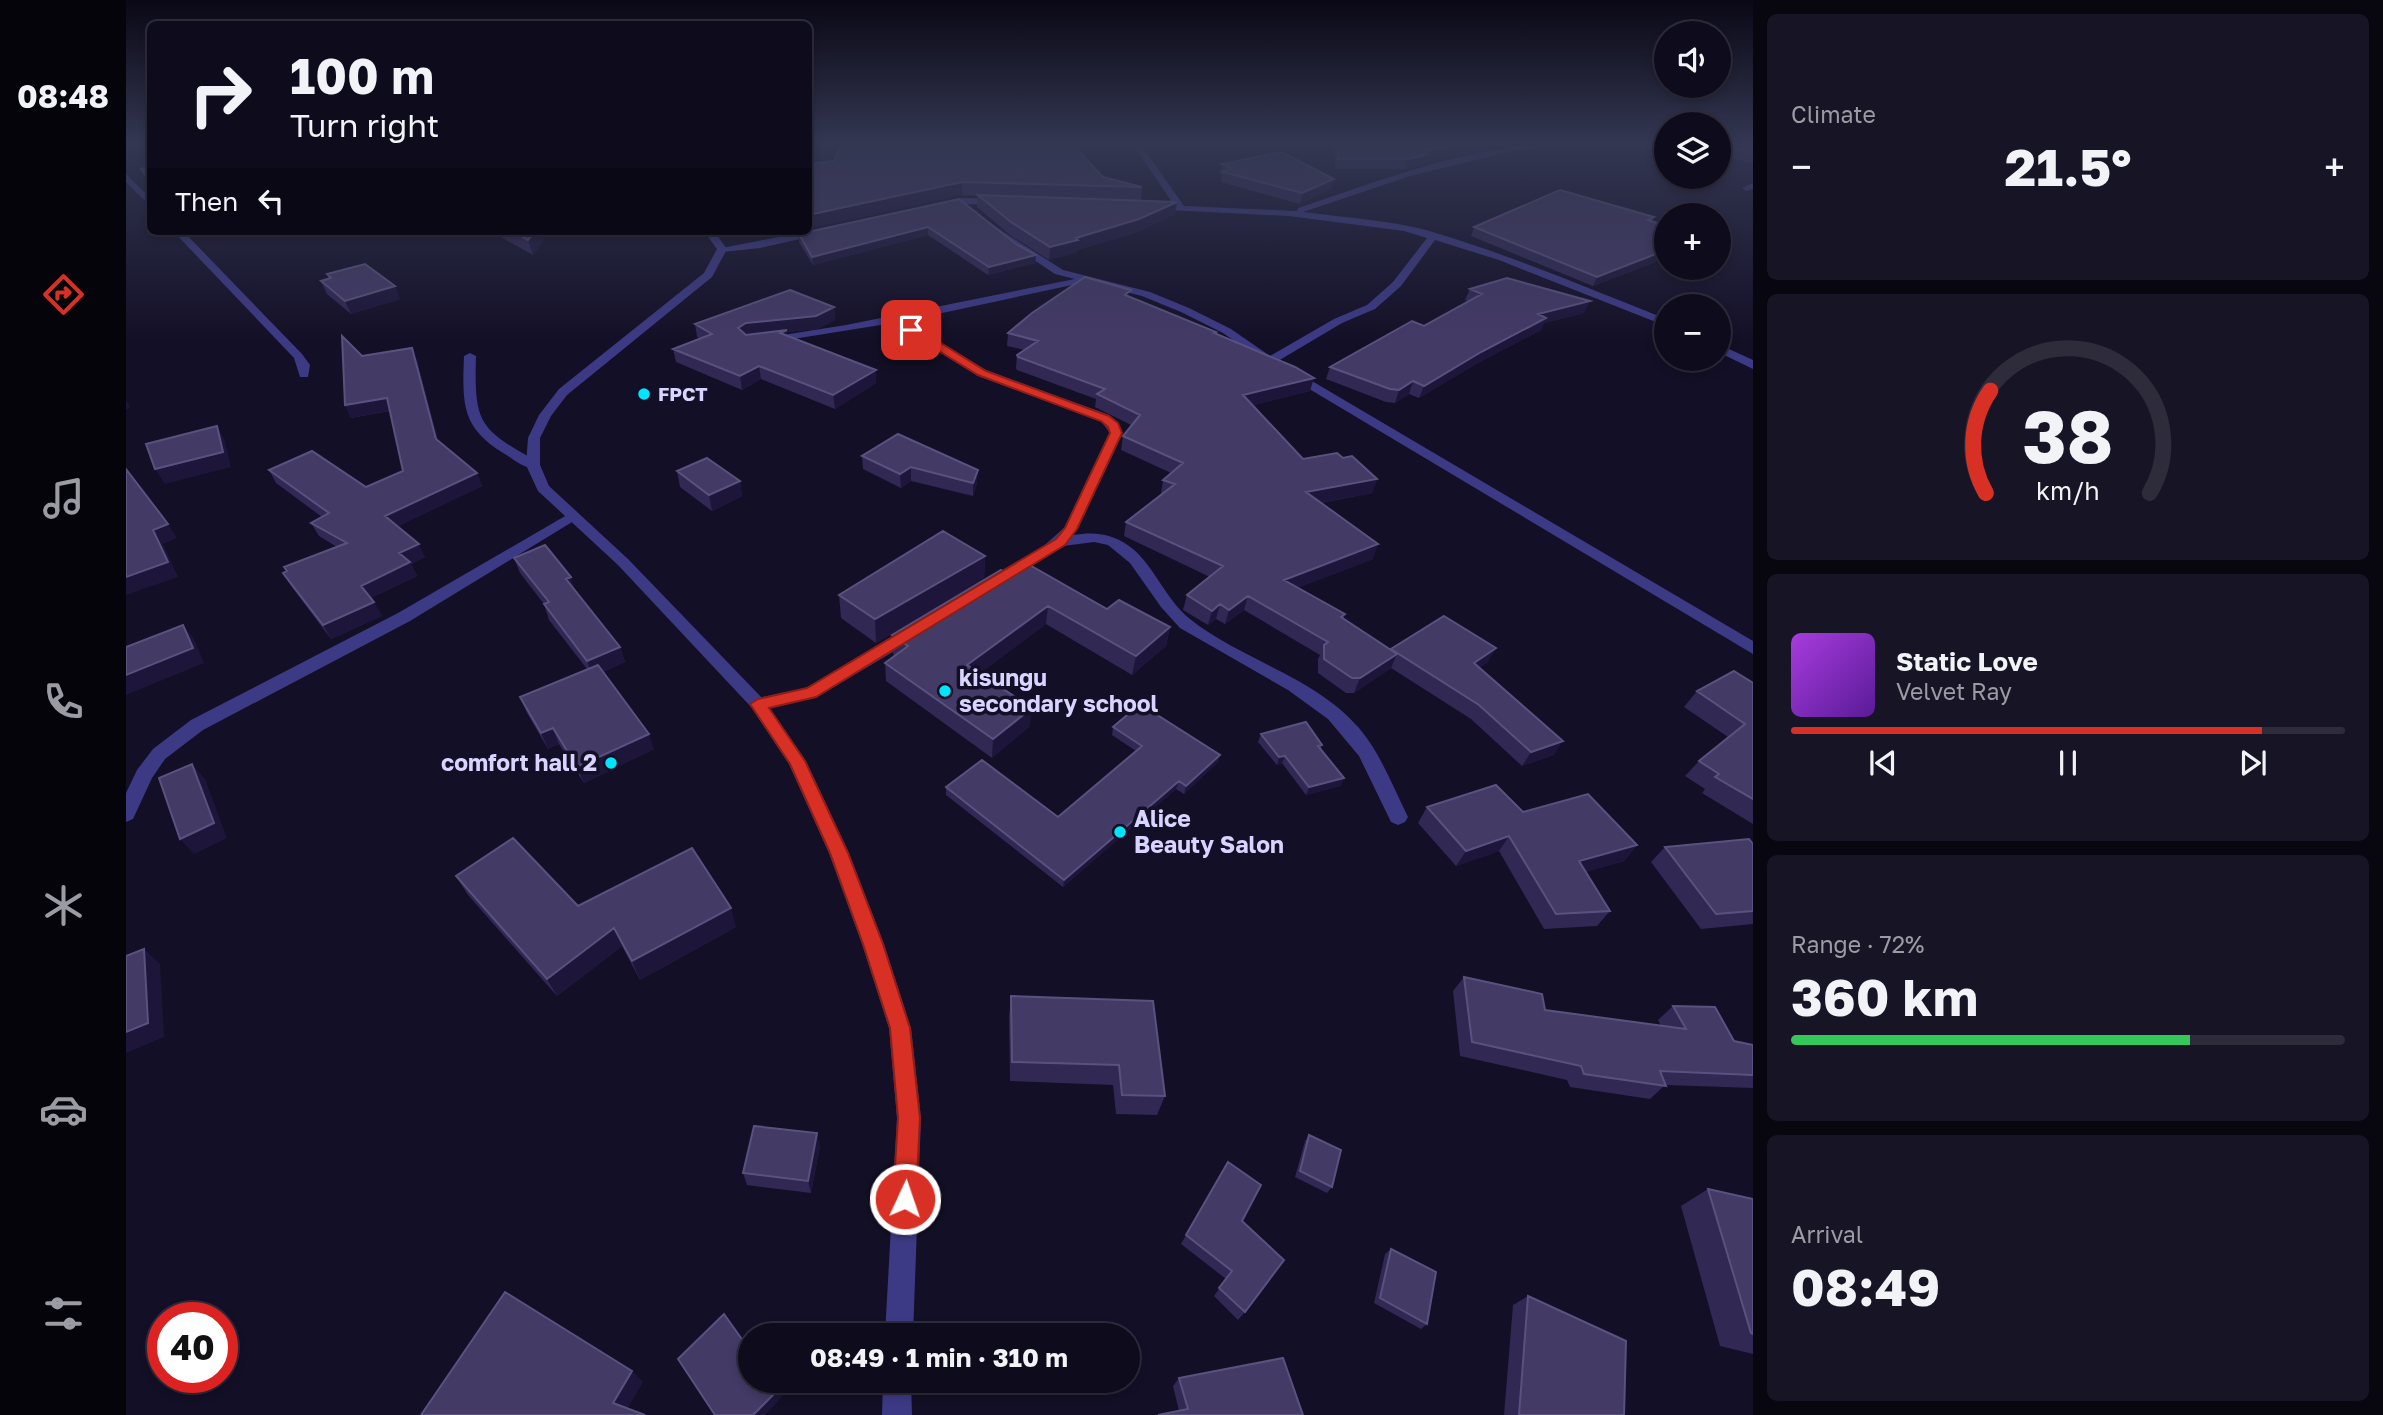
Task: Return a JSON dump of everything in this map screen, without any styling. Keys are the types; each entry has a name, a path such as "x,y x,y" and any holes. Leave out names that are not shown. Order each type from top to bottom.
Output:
{"street":[{"path":"971,209 987,224 1059,272 1146,295 1185,310 1227,331 1269,361 1753,648"},
{"path":"1217,209 1289,213 1405,228 1434,235 1503,258 1654,318"},
{"path":"1289,213 1305,209"},
{"path":"812,234 825,231"},
{"path":"182,235 298,356 304,365 304,373"},
{"path":"712,235 722,249"},
{"path":"722,249 760,245 806,235"},
{"path":"1269,361 1338,321 1371,307 1397,284 1434,235"},
{"path":"722,249 708,275 563,392 544,415 534,438 533,466 543,488 623,562 758,704 797,761 839,853 873,944 900,1028 909,1118 900,1323"},
{"path":"760,341 832,333 893,318 1088,280"},
{"path":"893,318 982,373 1105,418 1114,425 1116,433 1071,529 1060,542 978,594"},
{"path":"1731,354 1753,365"},
{"path":"470,356 468,405 474,422 483,435 533,466"},
{"path":"126,814 144,775 159,754 197,725 404,617 572,516"},
{"path":"1060,542 1097,537 1111,540 1137,559 1147,571 1164,604 1186,624 1248,663 1296,688 1331,712 1354,735 1398,817"},
{"path":"758,704 811,693 931,622"},
{"path":"897,1393 897,1415"}],"building":[{"path":"812,209 836,209 812,214"},
{"path":"913,209 972,209 1016,244 1036,255 989,267 928,227 812,257 800,235 812,235 812,231"},
{"path":"995,209 1161,209 1139,219 1076,238 1078,240 1050,247"},
{"path":"1516,209 1626,209 1654,217 1648,220 1654,222 1654,255 1597,277 1474,227"},
{"path":"519,235 532,235 528,240"},
{"path":"365,264 395,286 345,301 321,281 331,278 327,274"},
{"path":"1085,277 1131,290 1125,295 1216,332 1214,333 1295,367 1314,378 1243,395 1303,459 1337,453 1343,458 1352,456 1377,479 1306,492 1378,544 1284,580 1345,614 1341,617 1397,654 1360,678 1352,678 1324,659 1324,645 1328,642 1248,596 1229,610 1220,604 1212,611 1187,595 1223,566 1126,522 1175,484 1163,480 1183,463 1123,436 1140,415 1097,394 1105,389 1018,357 1017,355 1038,341 1008,333"},
{"path":"1507,278 1590,301 1538,314 1546,318 1424,386 1413,381 1399,390 1390,389 1330,367 1412,321 1424,326 1482,294 1470,289"},
{"path":"790,290 834,307 816,316 746,323 738,328 746,335 787,330 780,333 876,370 833,395 759,366 740,376 673,349 712,334 695,324"},
{"path":"342,336 362,356 412,348 436,439 477,473 385,516 419,544 399,553 410,562 361,586 374,602 323,625 283,573 287,571 284,567 347,543 311,523 329,513 269,470 312,451 366,487 403,471 387,398 345,405"},
{"path":"217,426 223,452 155,469 146,444"},
{"path":"898,434 978,470 973,483 911,467 900,474 862,456"},
{"path":"707,458 740,481 709,495 677,471"},
{"path":"126,469 168,524 153,530 168,562 126,577"},
{"path":"943,531 985,556 875,619 839,595"},
{"path":"545,545 571,577 566,579 620,647 587,661 544,604 549,602 514,558"},
{"path":"1028,564 1107,609 1119,600 1170,627 1136,656 1048,606 967,665 1032,708 993,739 885,663 908,646 892,635 1001,570 1011,576"},
{"path":"1444,616 1496,648 1474,663 1563,741 1531,752 1479,705 1391,649"},
{"path":"183,625 193,648 126,675 126,647"},
{"path":"598,665 649,734 577,767 553,728 541,733 520,697"},
{"path":"1734,671 1753,683 1753,799 1715,777 1719,774 1699,761 1745,724 1697,691"},
{"path":"1140,704 1220,755 1186,786 1179,781 1064,880 946,787 982,760 1058,817 1142,746 1113,727"},
{"path":"1306,722 1322,745 1318,746 1344,778 1309,787 1285,756 1279,757 1261,734"},
{"path":"192,764 214,823 180,839 159,778"},
{"path":"1496,785 1523,812 1588,794 1637,845 1579,861 1610,911 1556,914 1509,836 1466,851 1427,807"},
{"path":"513,838 578,906 692,848 731,908 632,961 614,928 547,979 456,876"},
{"path":"1749,839 1753,844 1753,911 1716,914 1665,847"},
{"path":"144,949 148,1023 126,1032 126,956"},
{"path":"1464,977 1542,994 1545,1010 1686,1029 1673,1006 1715,1007 1734,1041 1753,1045 1753,1075 1660,1071 1666,1086 1584,1074 1581,1066 1472,1042"},
{"path":"1011,996 1153,1001 1165,1096 1122,1095 1119,1065 1012,1062"},
{"path":"754,1126 817,1133 808,1181 743,1173"},
{"path":"1309,1135 1341,1150 1332,1187 1300,1171"},
{"path":"1228,1162 1261,1185 1242,1221 1284,1260 1245,1312 1219,1288 1232,1271 1186,1235"},
{"path":"1708,1189 1753,1199 1753,1334 1751,1333"},
{"path":"1391,1249 1436,1272 1427,1324 1380,1298"},
{"path":"505,1292 632,1371 613,1403 645,1415 421,1415"},
{"path":"1528,1296 1626,1341 1624,1415 1519,1415"},
{"path":"724,1314 738,1334 738,1393 775,1393 753,1415 715,1415 678,1359"},
{"path":"1283,1358 1303,1415 1158,1415 1188,1409 1179,1378"}],"place":[{"name":"FPCT","path":"644,394"},
{"name":"kisungu secondary school","path":"945,691"},
{"name":"comfort hall 2","path":"611,763"},
{"name":"Alice Beauty Salon","path":"1120,832"}],"route":[{"path":"905,1199 909,1118 900,1028 873,944 839,853 797,761 758,704 811,693 1060,542 1071,529 1116,433 1114,425 1105,418 982,373 911,330"}]}
